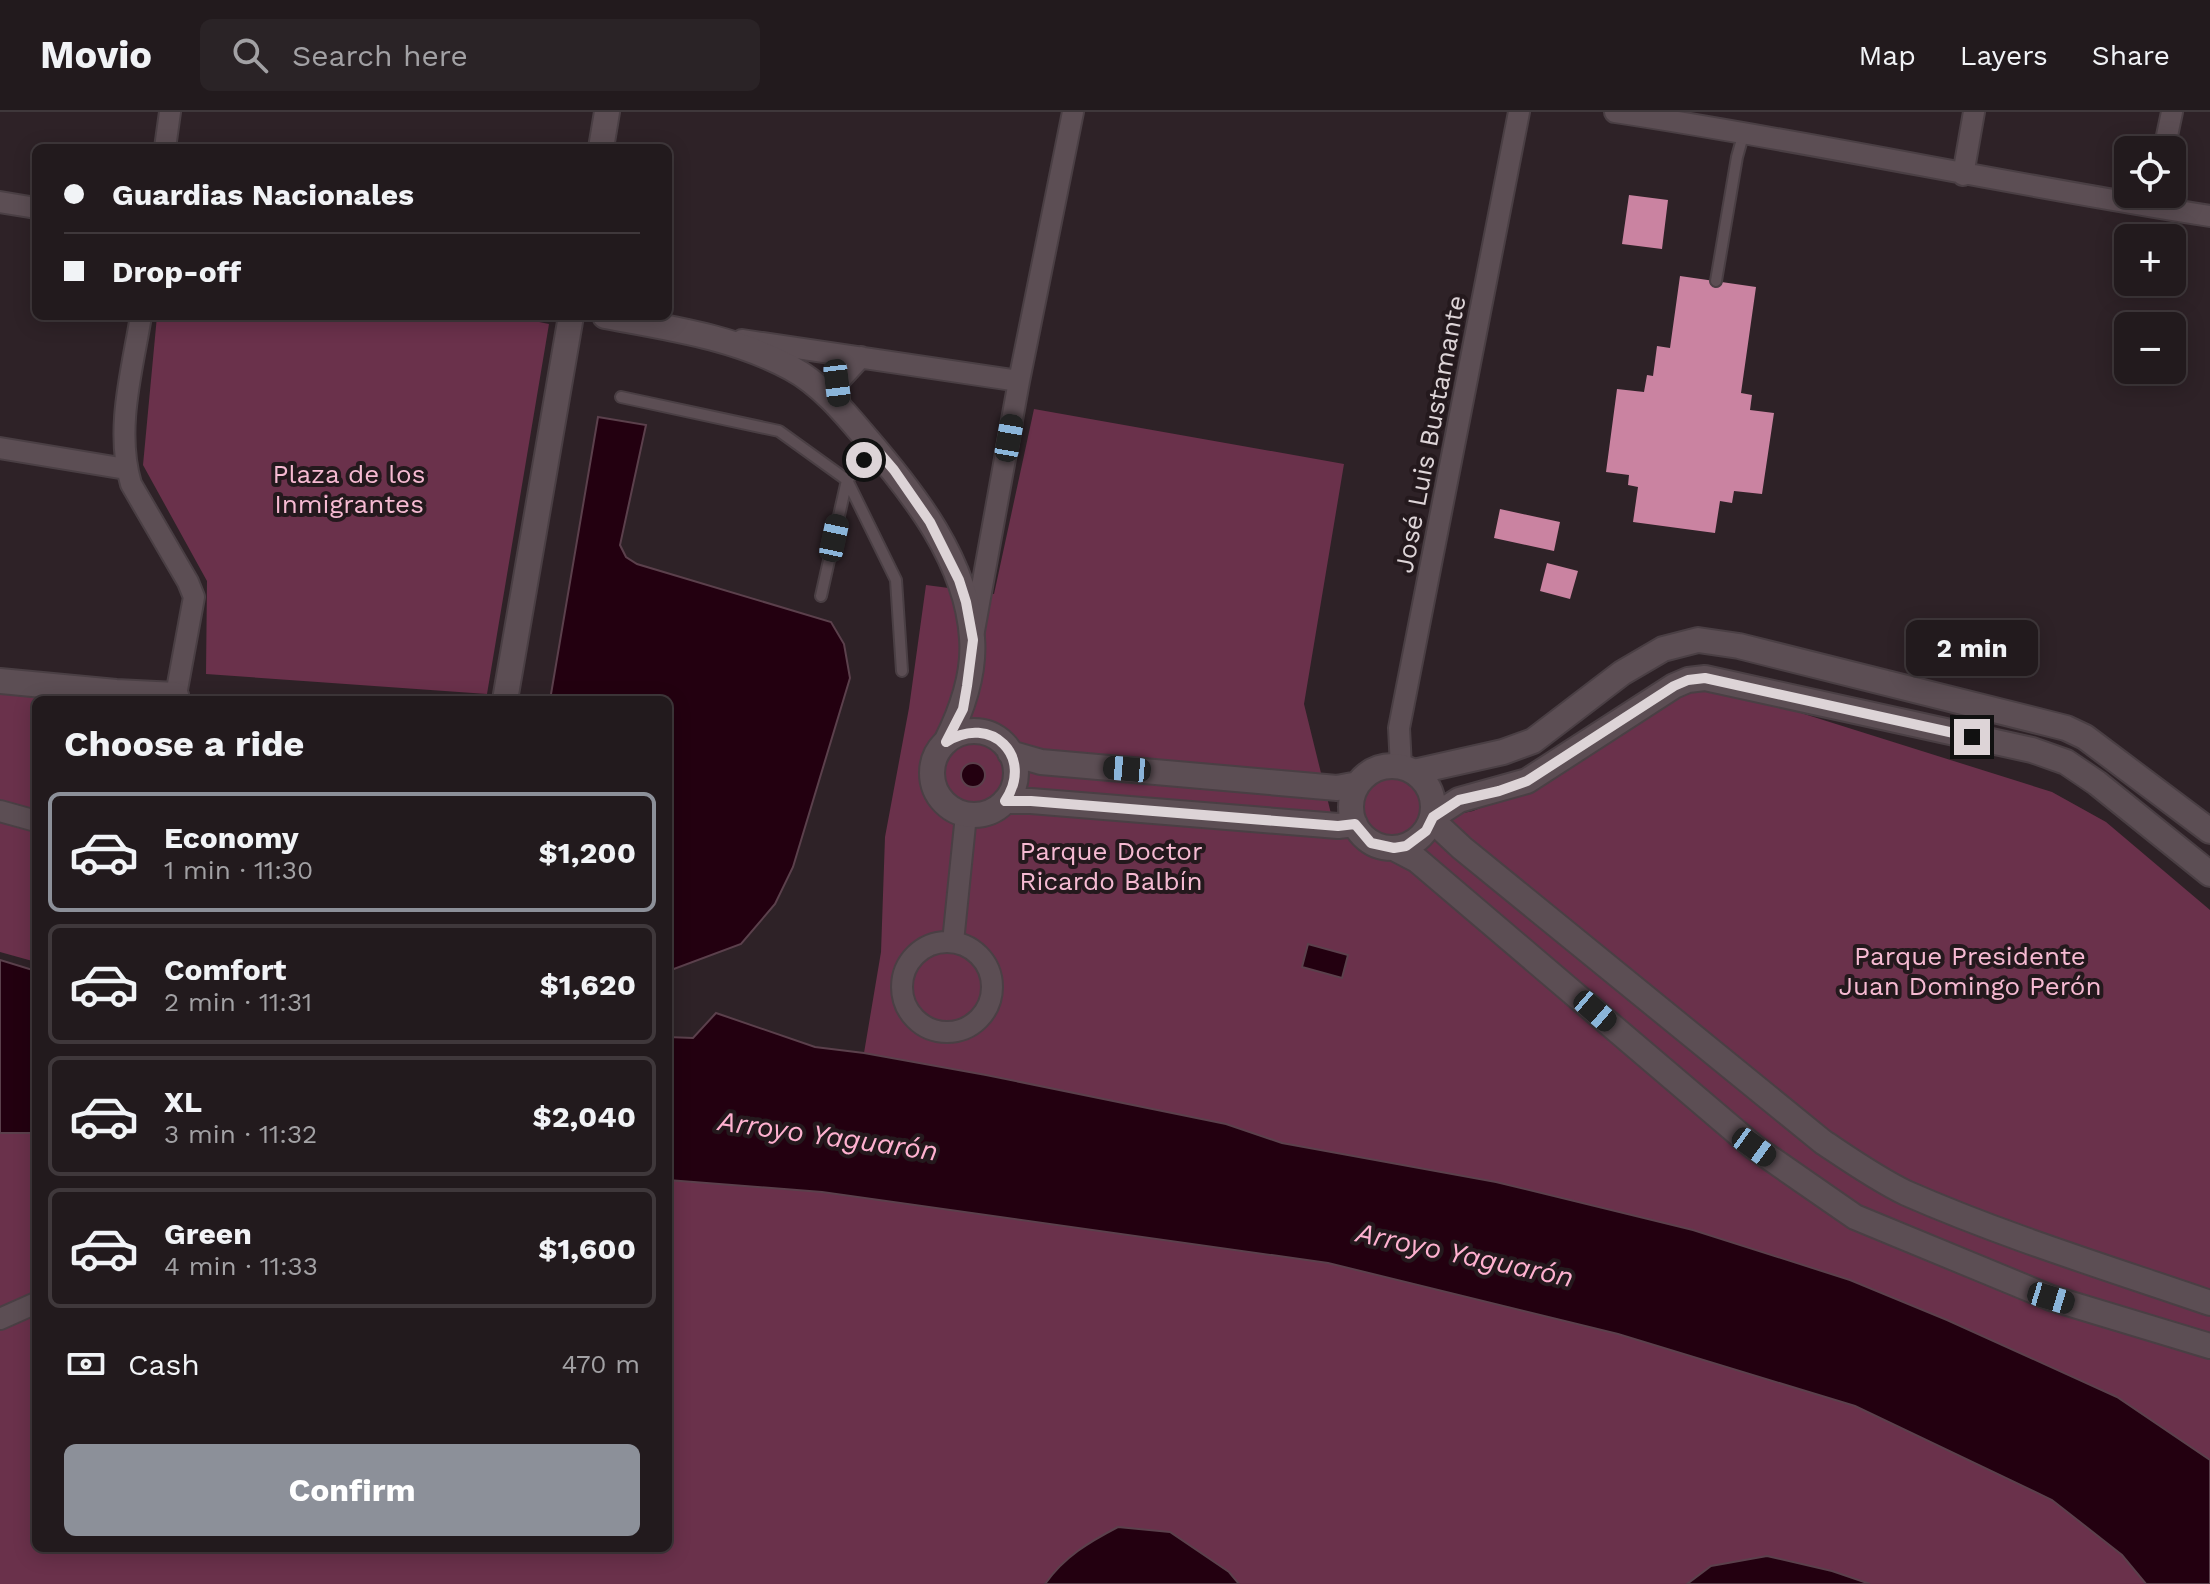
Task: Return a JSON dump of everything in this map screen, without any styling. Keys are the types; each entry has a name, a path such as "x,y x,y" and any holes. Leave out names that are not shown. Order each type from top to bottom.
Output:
{"main road":[{"path":"602,144 607,112"},
{"path":"506,696 570,320"},
{"path":"626,320 710,336 762,353 795,370 840,407 894,470 930,522 959,580 973,640 963,709 933,765 932,778 943,802 966,815 987,813 1005,801 1016,778 1004,746 989,733 972,705 967,686"},
{"path":"946,742 976,732 1041,762 1337,788 1358,784 1377,769 1407,769 1503,752 1533,741 1622,673 1663,649 1698,640 1739,646 2066,728 2085,737 2210,831"},
{"path":"1394,848 1417,840 1432,819 1459,800 1527,781 1674,686 1705,678 2032,750 2066,762 2209,870"},
{"path":"0,681 115,696"},
{"path":"1407,769 1428,787 1434,807 1432,819"},
{"path":"1358,784 1352,799 1355,824 1371,843 1394,848 1417,860 1754,1147 1855,1217 2051,1298 2210,1346"},
{"path":"1005,801 1338,826 1355,824"},
{"path":"1432,819 1462,848 1823,1142 1869,1173 1905,1192 2063,1253 2210,1303"}],"street":[{"path":"166,144 170,112"},
{"path":"973,640 1019,381 1073,112"},
{"name":"José Luis Bustamante","path":"1407,769 1399,728 1519,112"},
{"path":"1615,112 1746,122 1963,175 2114,196"},
{"path":"1963,175 1974,112"},
{"path":"2167,136 2172,112"},
{"path":"0,202 32,207"},
{"path":"2180,208 2210,216"},
{"path":"140,320 123,425 126,469 131,484 194,597 177,696"},
{"path":"710,336 1019,381"},
{"path":"840,407 837,383 861,357"},
{"path":"0,448 126,469"},
{"path":"0,811 32,820"},
{"path":"953,942 966,815"},
{"path":"953,942 980,956 988,969 992,985 990,1000 983,1014 957,1031 942,1032 928,1029 916,1021 902,996 902,982 905,968 925,947 953,942"},
{"path":"0,1319 32,1305"}],"lane":[{"path":"1716,281 1746,122"},
{"path":"621,397 779,431 847,480 896,580 902,671"},
{"path":"821,596 847,480 876,449"}],"green space":[{"name":"Plaza de los Inmigrantes","path":"157,320 530,320 549,324 487,694 206,674 207,581 143,465"},
{"name":"Parque Doctor Ricardo Balbín","path":"1034,409 1344,464 1304,704 1337,838 1369,832 1360,813 1362,798 1371,787 1384,780 1399,780 1412,786 1420,800 1420,822 1473,811 1518,792 1680,694 1722,688 2052,792 2106,822 2210,910 2210,1460 2117,1397 1947,1320 1850,1280 1693,1230 1496,1182 1282,1143 1226,1124 864,1053 881,952 885,837 909,708 926,585 994,594"},
{"path":"0,689 77,696 32,696 32,961 0,952"},
{"path":"0,1133 32,1133 32,1552 672,1552 672,1180 822,1192 1328,1263 1618,1334 1855,1406 2052,1500 2122,1555 2146,1584 1870,1584 1832,1571 1767,1556 1711,1566 1687,1584 1239,1584 1229,1572 1119,1527 1078,1551 1045,1584 0,1584"}],"water":[{"path":"598,417 646,425 620,545 626,557 637,564 831,622 844,644 850,678 793,867 775,904 741,944 672,970 672,696 551,696"},
{"path":"973,763 984,770 985,775 978,786 973,787 962,780 961,775 968,764"},
{"path":"1308,944 1348,955 1342,978 1302,967"},
{"path":"0,960 32,970 32,1133 0,1133"},
{"name":"Arroyo Yaguarón","path":"716,1013 815,1047 986,1075 1226,1124 1282,1143 1496,1182 1693,1230 1850,1280 2117,1397 2210,1460 2210,1584 2146,1584 2122,1555 2052,1500 1855,1406 1618,1334 1328,1263 822,1192 672,1180 672,1037 693,1038"},
{"path":"1118,1527 1170,1532 1229,1572 1239,1584 1045,1584 1078,1551"},
{"path":"1767,1556 1832,1571 1870,1584 1687,1584 1711,1566"}],"building":[{"path":"1629,195 1668,200 1662,249 1622,244"},
{"path":"1680,276 1756,287 1741,393 1752,395 1750,410 1774,413 1762,494 1734,491 1732,503 1720,501 1715,533 1633,522 1638,487 1628,485 1629,475 1606,472 1617,389 1644,392 1647,375 1653,376 1657,346 1670,348"},
{"path":"1500,509 1560,522 1554,551 1494,538"},
{"path":"1547,563 1578,571 1570,599 1540,591"}],"route":[{"path":"864,460 876,449 894,470 930,522 959,580 973,640 963,709 946,742 955,736 976,732 997,738 1010,753 1015,765 1016,778 1005,801 1338,826 1355,824 1361,835 1371,843 1382,847 1406,846 1426,831 1433,817 1459,800 1527,781 1674,686 1705,678 1972,737"}],"park label":[{"name":"Parque Presidente Juan Domingo Perón","path":"1970,971"}]}
